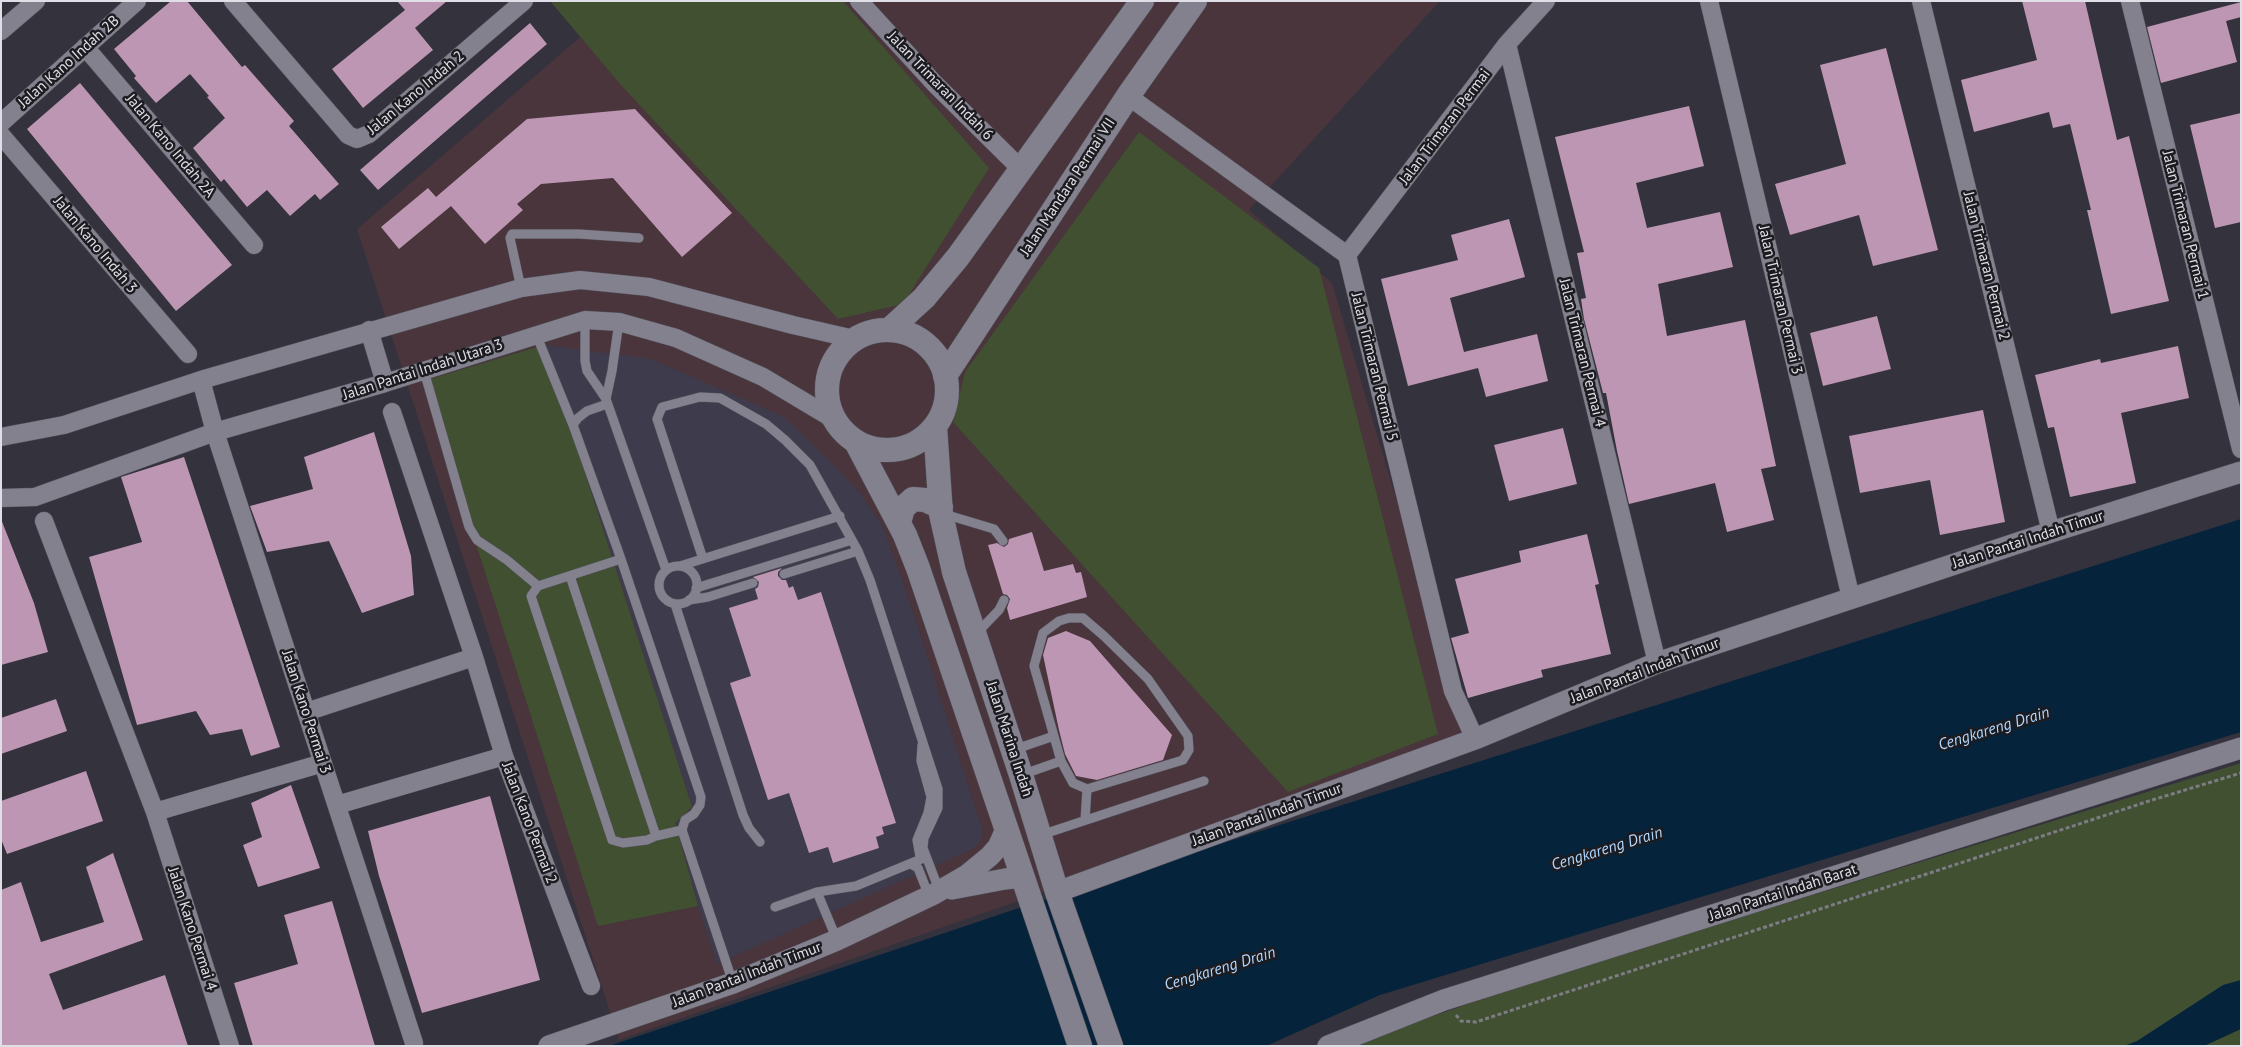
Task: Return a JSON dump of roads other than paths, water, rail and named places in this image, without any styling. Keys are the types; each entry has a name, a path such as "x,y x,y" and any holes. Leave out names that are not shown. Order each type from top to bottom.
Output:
{"main road":[{"path":"889,330 924,298 958,257 1142,1"},
{"name":"Jalan Mandara Permai VII","path":"945,376 1128,96 1195,1"},
{"path":"889,330 908,334 925,343 937,358 945,376 947,393 943,411 935,426 918,441 898,449 876,449 856,442 844,432 835,420 827,399 828,376 837,355 854,339 871,332 889,330"},
{"name":"Jalan Marina Indah","path":"935,426 941,510 954,572 1058,893 1111,1046"},
{"name":"Jalan Marina Indah","path":"856,442 898,523 918,568 1080,1046"},
{"path":"898,523 903,508 913,499 925,500 941,510"}],"street":[{"path":"1,31 36,1"},
{"name":"Jalan Kano Indah 2B","path":"1,123 138,1"},
{"name":"Jalan Kano Indah 2","path":"233,1 348,135 357,139 369,134 524,1"},
{"name":"Jalan Trimaran Indah 6","path":"859,1 935,84 1022,170"},
{"name":"Jalan Trimaran Permai","path":"1347,255 1507,44 1546,1"},
{"name":"Jalan Trimaran Permai 3","path":"1709,1 1850,598"},
{"name":"Jalan Trimaran Permai 2","path":"1921,1 2051,532"},
{"name":"Jalan Trimaran Permai 1","path":"2130,1 2241,449"},
{"name":"Jalan Trimaran Permai 4","path":"1507,44 1657,663"},
{"name":"Jalan Kano Indah 2A","path":"86,47 254,245"},
{"path":"1128,96 1347,255"},
{"name":"Jalan Kano Indah 3","path":"1,135 188,354"},
{"name":"Jalan Trimaran Permai 5","path":"1347,255 1453,691 1475,739"},
{"path":"1,437 64,425 201,380 368,330 520,288 580,280 649,286 793,326 854,339"},
{"name":"Jalan Pantai Indah Utara 3","path":"1,498 35,497 215,432 385,383 585,320 619,322 676,338 762,377 835,420"},
{"path":"368,330 385,383"},
{"name":"Jalan Kano Permai 3","path":"201,380 215,432 414,1043"},
{"name":"Jalan Kano Permai 2","path":"392,412 474,658 504,756 591,986"},
{"name":"Jalan Pantai Indah Timur","path":"1058,893 1475,739 1657,663 2051,532 2241,472"},
{"name":"Jalan Kano Permai 4","path":"44,521 155,812 230,1046"},
{"path":"306,712 474,658"},
{"name":"Jalan Pantai Indah Barat","path":"1328,1046 1444,1000 2241,748"},
{"path":"337,805 504,756"},
{"path":"155,812 323,763"},
{"name":"Jalan Pantai Indah Timur","path":"549,1046 733,983 837,940 934,894 967,875 990,856 998,847 1006,829"},
{"name":"Jalan Pantai Indah Timur","path":"934,894 1023,877"}],"lane":[{"path":"520,288 510,238 515,232 537,235 579,234 639,238"},
{"path":"585,320 585,361 587,371 606,402 666,570"},
{"path":"606,402 619,322"},
{"path":"536,334 573,425 701,797 700,805 694,814 685,820 682,830 733,983"},
{"path":"424,371 469,527 477,540 538,586"},
{"path":"703,559 656,419 662,407 678,401 700,397 720,398 766,424 785,440 810,465 858,551 870,580 922,744 930,761 939,798 938,808 924,838 923,848 923,859 934,894"},
{"path":"573,425 587,411 606,402"},
{"path":"941,510 994,529 1003,541"},
{"path":"753,583 708,598 675,604 668,601 659,590 661,575 673,566 680,566 840,516"},
{"path":"696,588 852,540"},
{"path":"784,574 858,551"},
{"path":"621,560 538,586 531,596 612,840 624,843 638,842 682,830"},
{"path":"680,566 693,574 696,588 689,600"},
{"path":"570,576 656,836"},
{"path":"974,636 999,610 1004,600"},
{"path":"675,604 743,815 749,828 760,842"},
{"path":"1083,618 1148,679 1188,736 1189,750 1184,760 1087,789 1073,783 1061,761 1034,666 1043,633 1059,621 1083,618"},
{"path":"1013,750 1054,736"},
{"path":"1021,775 1061,761"},
{"path":"1040,835 1204,781"},
{"path":"1085,820 1087,789"},
{"path":"775,907 817,892 856,886 923,859"},
{"path":"911,864 918,868 934,894"},
{"path":"817,892 837,940"}],"water":[{"name":"Cengkareng Drain","path":"2241,519 2241,732 1380,995 1266,1046 609,1046 1019,908"},
{"path":"2241,980 2241,1029 2204,1046 2124,1046 2137,1041 2223,985"}]}
